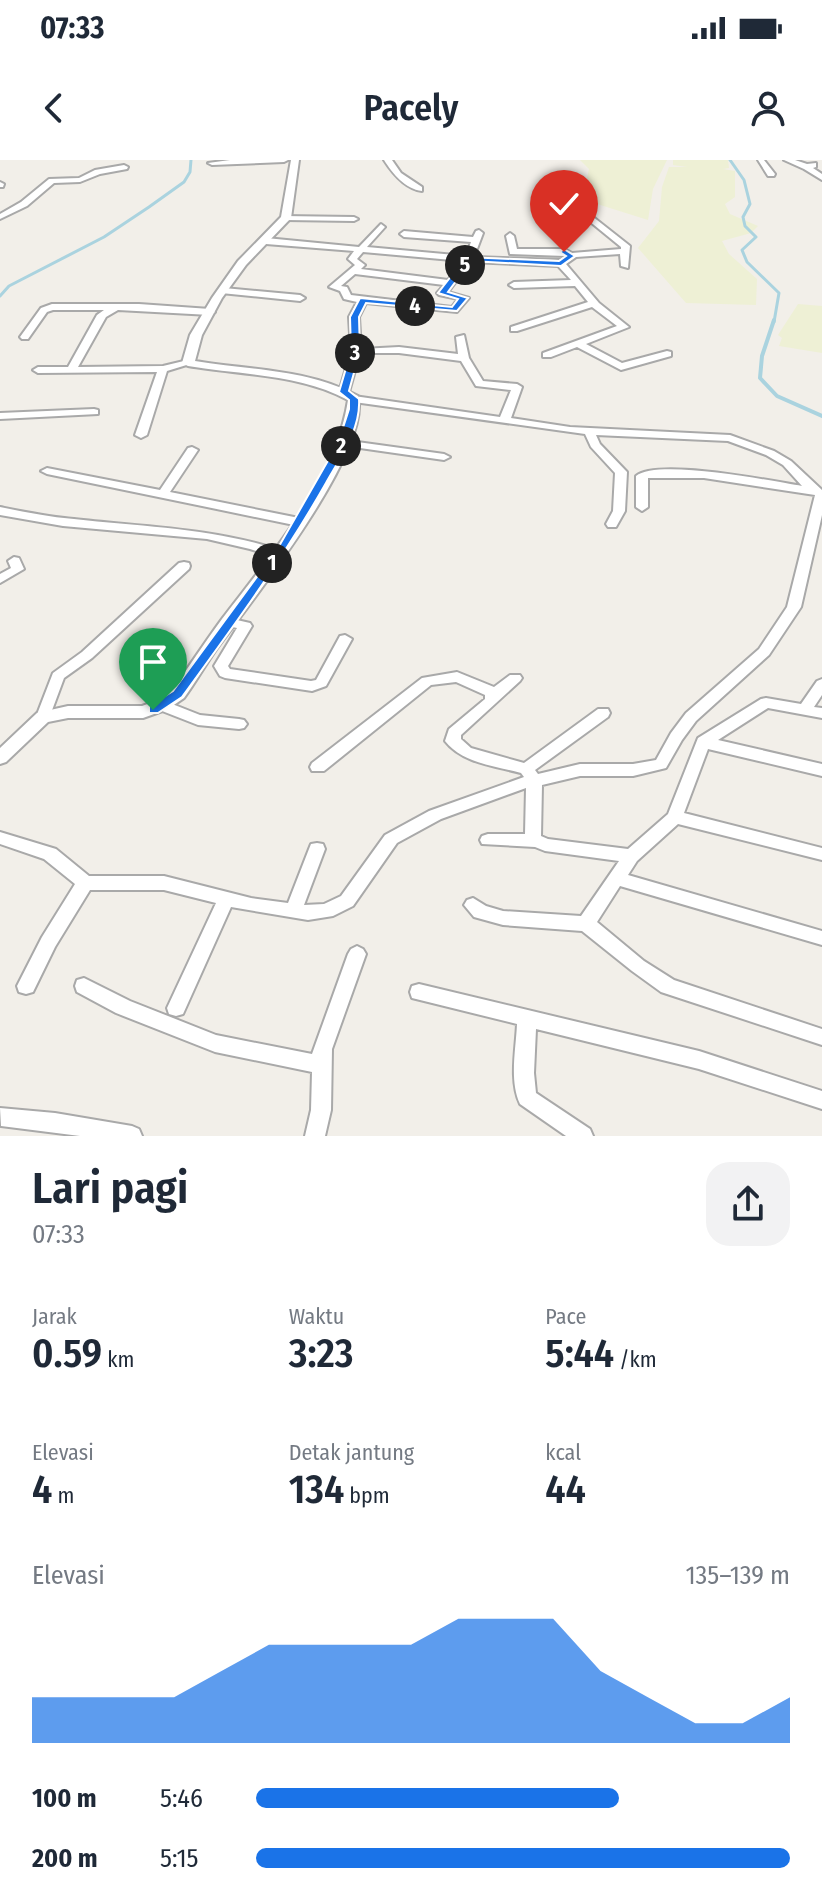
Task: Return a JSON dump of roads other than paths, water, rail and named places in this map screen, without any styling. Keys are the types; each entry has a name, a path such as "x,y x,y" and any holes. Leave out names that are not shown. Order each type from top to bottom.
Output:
{"street":[{"path":"212,163 284,160"},
{"path":"188,363 196,335 242,263 286,218 295,160"},
{"path":"388,160 398,175 419,189"},
{"path":"761,160 775,160"},
{"path":"761,160 771,174"},
{"path":"788,160 813,165 822,178"},
{"path":"0,217 24,204 52,181 81,180 98,172 124,167"},
{"path":"564,196 584,209 626,246 625,266"},
{"path":"286,218 354,219"},
{"path":"381,227 352,259 362,264 334,287 345,290 346,297 454,310 464,298 442,294 469,259 478,236 405,231 389,250"},
{"path":"510,236 513,252 564,252 571,256"},
{"path":"266,241 362,247 469,259 561,263 571,256 624,251"},
{"path":"547,355 624,327 594,304 561,263"},
{"path":"353,271 451,283"},
{"path":"514,285 576,283"},
{"path":"224,291 300,298"},
{"path":"43,717 68,712 143,712 162,705 178,694 189,680 299,522 343,443 354,409 349,396 356,351 354,317 363,300"},
{"path":"514,329 594,304"},
{"path":"25,337 37,317 48,307 139,307 210,312"},
{"path":"71,370 102,315 116,308"},
{"path":"461,337 464,358 480,384 517,387 504,421"},
{"path":"578,344 621,367 667,354"},
{"path":"363,351 399,350 464,358"},
{"path":"38,370 163,369 188,363 305,381 349,396 504,421 750,443 787,463 819,493"},
{"path":"141,435 163,369"},
{"path":"0,416 94,412"},
{"path":"589,430 595,445 621,472 619,511 612,524"},
{"path":"343,443 444,457"},
{"path":"164,493 192,450"},
{"path":"47,471 299,522"},
{"path":"642,507 642,476 646,474 704,474 819,493"},
{"path":"318,767 427,681 457,677 492,692 492,701 454,733 453,741 466,752 530,774 633,770 661,764 691,717 764,652 794,607 819,493"},
{"path":"0,511 83,524 205,533 278,554"},
{"path":"0,579 18,569 14,561"},
{"path":"0,758 43,717 58,676 87,655 184,566"},
{"path":"228,622 245,626 221,666 225,673 312,686 321,683 345,639"},
{"path":"492,697 515,678"},
{"path":"586,924 631,856 675,817 703,742 766,703 814,711 822,684"},
{"path":"162,705 198,720 239,724"},
{"path":"0,838 50,854 85,883 164,883 226,899 308,913 347,901 391,839 435,815 530,774 603,713"},
{"path":"703,742 822,770"},
{"path":"530,774 531,832 536,841"},
{"path":"675,817 822,854"},
{"path":"488,840 536,841 631,856"},
{"path":"294,910 317,849"},
{"path":"618,879 822,938"},
{"path":"26,986 48,942 85,883"},
{"path":"176,1008 226,899"},
{"path":"473,905 480,912 503,918 586,924 668,986 822,1037"},
{"path":"315,1136 321,1110 322,1049 357,954"},
{"path":"84,986 123,1007 215,1043 322,1065"},
{"path":"419,992 699,1060 822,1100"},
{"path":"527,1018 524,1073 527,1098 585,1135"},
{"path":"1,1117 55,1122 132,1136"}],"waterway":[{"path":"0,296 9,286 104,237 149,207 184,182 190,172 191,160"},
{"path":"730,160 744,180 750,204 743,217 745,226 756,237 742,250 747,262 779,293 774,322"},
{"path":"774,320 762,356 760,378 777,396 822,416"}]}
